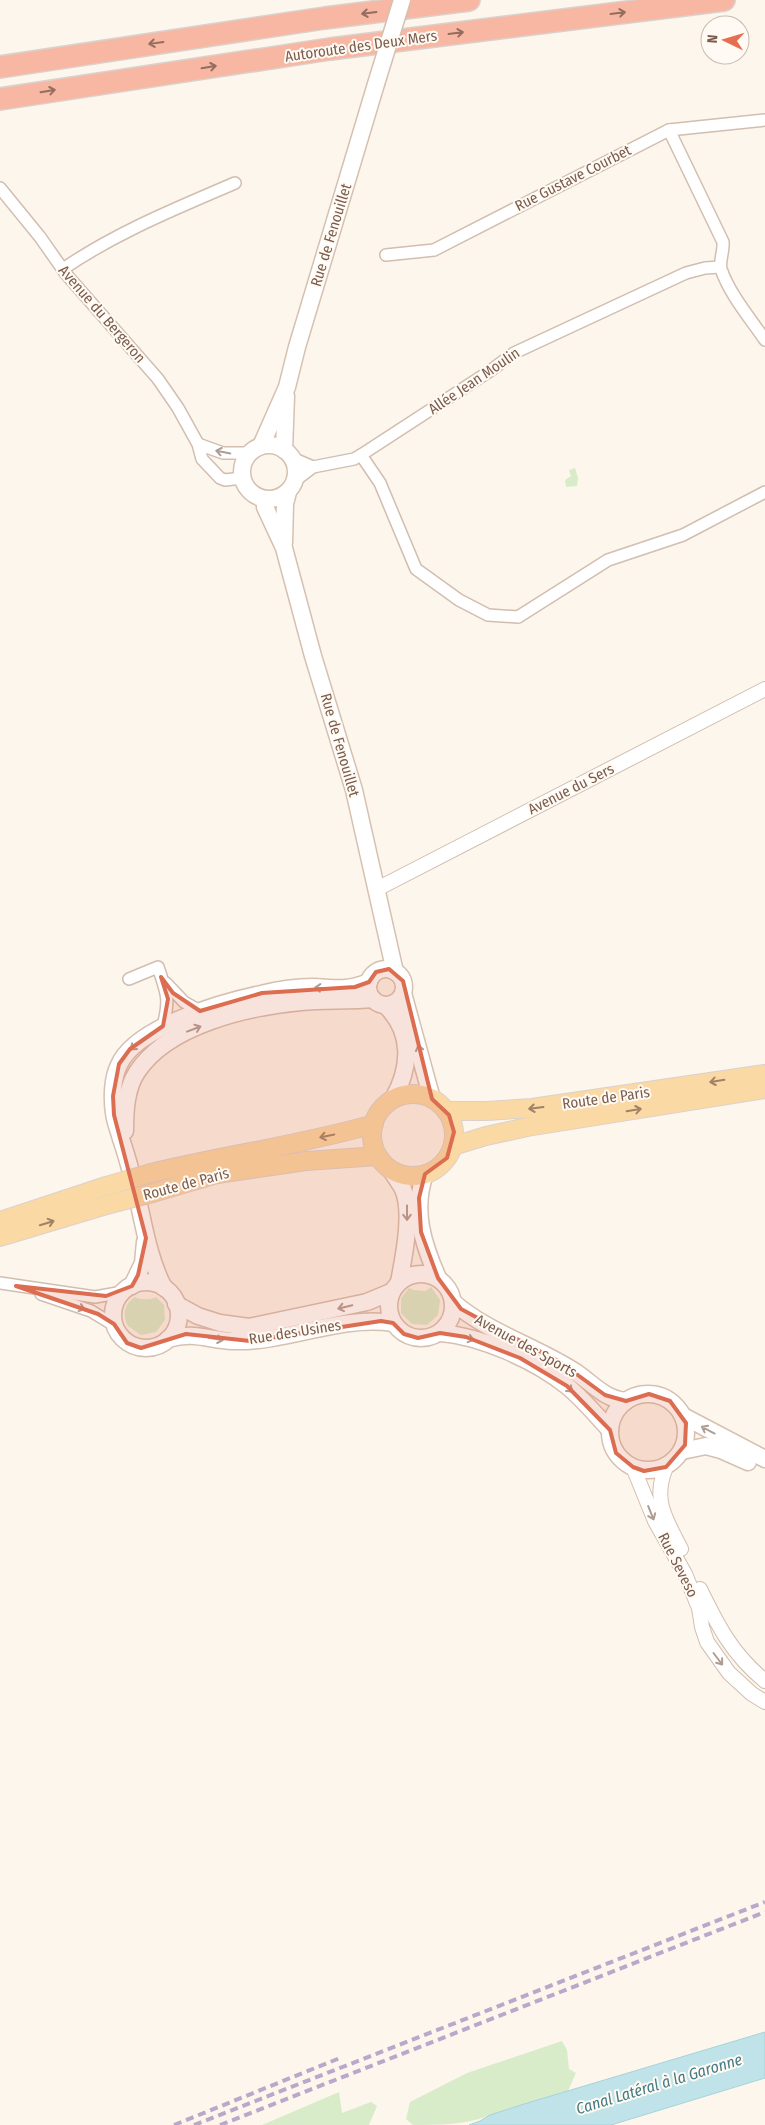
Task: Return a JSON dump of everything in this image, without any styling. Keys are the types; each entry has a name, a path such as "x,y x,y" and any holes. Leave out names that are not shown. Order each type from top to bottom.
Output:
{"highway":[{"name":"Autoroute des Deux Mers","path":"0,67 325,18 469,0"},
{"name":"Autoroute des Deux Mers","path":"0,99 330,49 724,0"}],"main road":[{"name":"Rue de Fenouillet","path":"242,478 242,464 255,449 287,387 297,347 402,0"},
{"name":"Rue de Fenouillet","path":"284,548 285,504 296,471 288,454 287,387"},
{"path":"255,449 273,445 288,454"},
{"path":"242,478 248,491 265,500 276,499 292,486"},
{"name":"Rue de Fenouillet","path":"265,500 265,507 284,548 313,656 354,790 389,944 388,971"},
{"path":"425,1174 419,1198 420,1222 427,1250 438,1278 450,1291 453,1302 452,1316 440,1332 433,1336 418,1338 404,1334 393,1323 389,1311 404,1251 407,1206 402,1188 390,1169 378,1156 372,1138 374,1124 380,1112 393,1099 405,1073 406,1048 402,1028 394,1015 369,991 369,982 376,972 388,971 403,981 403,993 432,1099"},
{"path":"146,1238 143,1263 115,1304 114,1325 122,1338 134,1346 153,1347 173,1334 178,1320 176,1304 164,1288 156,1272 125,1150 114,1115 115,1081 119,1064 130,1049 163,1026 200,1011 262,993 312,987 344,989 369,982"},
{"path":"125,1150 125,1112 129,1091 136,1073 164,1043 179,1034 215,1021 260,1009 300,1002 379,1002 392,1004 399,1000 403,993"},
{"name":"Route de Paris","path":"446,1111 532,1108 765,1074"},
{"name":"Route de Paris","path":"453,1146 527,1127 765,1089"},
{"path":"390,1169 407,1176 425,1174 441,1165 453,1146 454,1132 453,1123 446,1111 432,1099 420,1094 411,1094 393,1099"},
{"name":"Route de Paris","path":"0,1221 151,1173 242,1152 342,1133 374,1124"},
{"name":"Route de Paris","path":"0,1237 217,1174 306,1161 378,1156"},
{"path":"395,1287 418,1274 438,1278"},
{"path":"127,1289 150,1283 164,1288"},
{"name":"Rue des Usines","path":"176,1304 198,1316 220,1324 249,1326 367,1302 395,1287"},
{"name":"Avenue des Sports","path":"453,1302 475,1318 560,1362 605,1395 615,1400 626,1401"},
{"name":"Rue des Usines","path":"168,1339 186,1334 231,1341 250,1341 349,1324 381,1321 393,1323"},
{"name":"Avenue des Sports","path":"440,1332 466,1337 503,1351 546,1371 567,1386 610,1430"},
{"path":"683,1416 687,1430 682,1451 666,1467 644,1471 633,1468 622,1461 616,1453 610,1430 615,1414 626,1401 649,1394 660,1396 670,1401 683,1416 765,1459"},
{"path":"682,1451 706,1446 721,1450 765,1470"}],"street":[{"name":"Rue Gustave Courbet","path":"386,255 434,250 669,130 765,120"},
{"path":"669,130 723,242 724,251 720,267 733,293 765,340"},
{"path":"63,269 95,248 133,228 235,183"},
{"name":"Avenue du Bergeron","path":"0,188 96,310 158,378 178,408 198,444 202,459 220,478 225,480 242,478"},
{"name":"Allée Jean Moulin","path":"292,486 313,467 354,459 361,455 490,371 514,352 686,273 705,268 720,267"},
{"path":"198,444 224,453 255,449"},
{"path":"288,454 313,467"},
{"path":"361,455 380,483 416,569 459,600 488,615 518,617 608,560 683,535 765,492"},
{"name":"Avenue du Sers","path":"377,889 765,689"},
{"path":"129,979 158,968 168,999 168,1012 163,1026"},
{"path":"161,977 178,998 200,1011"},
{"path":"0,1283 95,1297 127,1289"},
{"path":"16,1286 91,1311 114,1325"},
{"name":"Rue Seveso","path":"666,1467 659,1490 662,1508 669,1525 728,1644 765,1681"},
{"name":"Rue Seveso","path":"633,1468 654,1521 685,1574 699,1608 707,1642 729,1673 752,1694 765,1702"}],"highlighted area":[{"path":"389,969 403,981 432,1099 449,1115 454,1132 447,1158 425,1174 419,1198 421,1232 438,1278 461,1309 560,1362 605,1395 626,1401 649,1394 670,1401 686,1423 685,1445 666,1467 644,1471 633,1467 616,1453 610,1430 567,1386 520,1358 466,1337 440,1333 418,1338 404,1334 393,1323 381,1321 250,1341 186,1334 141,1348 127,1343 114,1324 98,1314 16,1286 106,1296 132,1286 138,1275 146,1238 114,1115 113,1096 119,1064 130,1049 163,1026 168,999 161,977 173,993 200,1011 262,993 355,987 369,982 376,972"}],"green space":[{"path":"575,468 578,478 577,486 566,487 565,480 571,476 569,470"},
{"path":"431,1287 440,1300 438,1315 427,1325 412,1324 401,1313 401,1298 409,1288 426,1291"},
{"path":"135,1297 152,1299 156,1297 164,1305 165,1320 156,1332 141,1335 128,1326 125,1310 128,1303"},
{"path":"562,2041 567,2050 569,2069 576,2073 568,2091 462,2123 413,2125 406,2119 410,2102 467,2073"},
{"path":"339,2092 342,2113 371,2102 377,2106 369,2125 262,2125"}],"water":[{"name":"Canal Latéral à la Garonne","path":"765,2032 765,2078 611,2125 469,2125 490,2115 524,2104"}],"railway":[{"path":"194,2125 765,1902"},
{"path":"220,2125 765,1912"},
{"path":"174,2125 340,2058"}]}
